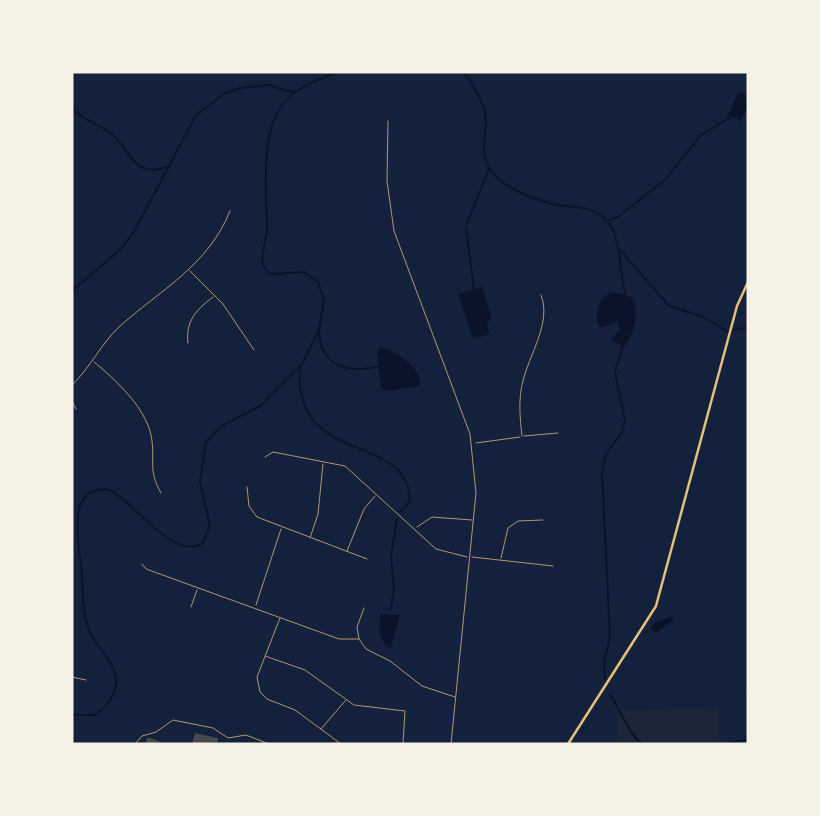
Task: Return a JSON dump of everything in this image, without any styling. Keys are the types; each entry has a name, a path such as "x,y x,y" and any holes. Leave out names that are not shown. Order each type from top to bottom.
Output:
{"highway":[{"path":"568,744 656,606 737,306 748,282"}],"street":[{"path":"388,121 387,181 394,231 473,443 476,493 451,744"},
{"path":"72,385 119,327 162,295 214,242 230,211"},
{"path":"189,269 214,296 254,350"},
{"path":"522,436 522,382 539,338 544,302 541,295"},
{"path":"188,342 188,324 195,312 214,296"},
{"path":"93,361 118,384 146,422 151,435 150,469 161,493"},
{"path":"72,401 76,410"},
{"path":"473,443 558,433"},
{"path":"265,457 273,452 345,466 436,549 452,556 553,566"},
{"path":"310,538 318,514 323,461"},
{"path":"247,487 249,506 257,517 367,559"},
{"path":"347,551 364,509 377,495"},
{"path":"415,528 432,517 474,520"},
{"path":"500,560 508,528 518,521 542,520"},
{"path":"255,607 281,527"},
{"path":"142,564 146,569 339,639 359,639"},
{"path":"191,607 198,588"},
{"path":"364,608 357,627 359,639 366,649 401,668 411,680 456,698"},
{"path":"280,618 257,677 260,692 267,699 295,710 341,744"},
{"path":"265,656 305,670 346,700 365,708 405,711 402,744"},
{"path":"72,677 86,680"},
{"path":"320,730 346,700"},
{"path":"135,744 142,736 156,732 173,720 213,729 228,738 246,734 269,744"}],"shaded area":[{"path":"738,94 748,94 748,107 740,121 728,114"},
{"path":"482,287 492,318 487,322 489,334 473,339 458,294"},
{"path":"613,292 632,297 634,303 635,323 624,346 611,340 620,330 617,321 602,328 597,324 599,304"},
{"path":"381,347 401,357 413,367 420,379 420,386 387,391 381,389 377,352"},
{"path":"380,614 400,615 391,648 386,647 379,631"},
{"path":"672,616 674,620 657,632 650,630 655,623"},
{"path":"719,708 719,744 617,744 618,711"}],"building":[{"path":"195,733 218,738 217,744 192,744"},
{"path":"147,738 150,738 161,742 145,744"}],"waterway":[{"path":"72,715 95,715 110,700 116,685 112,665 91,634 85,614 78,534 80,507 85,497 95,491 109,490 166,537 191,547 202,544 210,525 200,482 206,442 220,427 260,406 302,364 319,330 324,300 318,282 304,272 270,274 263,265 267,228 267,154 269,135 284,102 302,88 336,72"},
{"path":"464,72 484,107 484,150 489,168 500,180 524,194 556,205 588,209 602,216 613,230 616,239 626,295"},
{"path":"72,291 123,247 135,230 196,115 224,94 240,88 270,85 286,91 295,91"},
{"path":"72,109 109,132 139,166 147,169 170,166"},
{"path":"607,221 618,217 666,179 700,136 732,116"},
{"path":"467,223 489,169"},
{"path":"466,226 474,291"},
{"path":"620,250 669,306 701,316 727,331"},
{"path":"734,330 748,327"},
{"path":"319,331 321,344 331,361 349,368 380,366"},
{"path":"605,680 604,664 610,635 602,473 606,454 622,432 625,421 615,372 623,345"},
{"path":"300,365 302,398 313,420 330,435 391,464 404,479 410,501 401,511"},
{"path":"391,609 394,590 391,556 397,519"},
{"path":"610,694 631,732 641,744"},
{"path":"726,744 748,739"}]}
